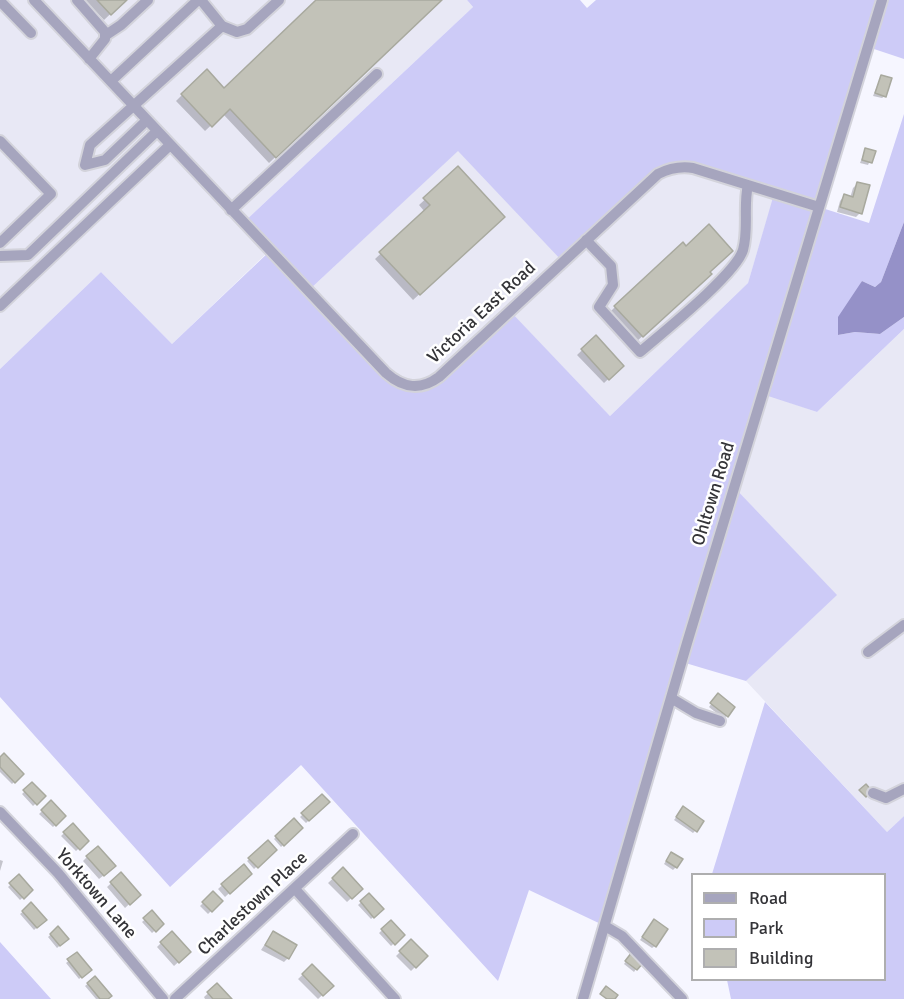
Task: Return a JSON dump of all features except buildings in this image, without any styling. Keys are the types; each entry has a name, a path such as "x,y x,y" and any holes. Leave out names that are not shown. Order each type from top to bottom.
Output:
{"street":[{"path":"77,0 103,28 105,35 102,43 89,59"},
{"path":"105,35 121,25 148,0"},
{"path":"111,81 200,0 222,26 237,32 247,29 279,0"},
{"name":"Ohltown Road","path":"584,999 671,699 882,0"},
{"path":"0,1 31,33"},
{"name":"Victoria East Road","path":"38,2 386,373 396,381 410,387 426,384 439,377 658,174 666,170 676,167 693,168 819,207"},
{"path":"147,120 105,160 85,165 90,145 222,26"},
{"path":"231,210 377,74"},
{"path":"0,256 28,255 157,131"},
{"path":"0,141 51,194 1,239"},
{"path":"0,306 170,145"},
{"path":"586,240 611,266 613,285 599,307 640,352 720,280 742,254 746,235 748,185"},
{"path":"868,652 904,625"},
{"path":"671,699 696,713 720,722"},
{"path":"873,793 886,798 904,789"},
{"name":"Yorktown Lane","path":"2,818 58,873 163,999"},
{"name":"Charlestown Place","path":"176,999 353,834"},
{"path":"294,889 395,999"},
{"path":"605,926 622,936 682,999"}],"shaded area":[{"path":"0,0 467,0 473,7 244,222 270,250 172,344 101,272 0,369"},
{"path":"458,150 563,261 658,174 676,167 775,193 748,283 610,416 509,311 439,377 402,385 308,291"},
{"path":"904,222 904,317 880,334 855,332 838,335 838,317 862,281 875,287 881,282"},
{"path":"904,329 904,816 887,832 746,681 836,595 734,487 762,393 817,412"}],"green space":[{"path":"467,0 580,0 587,8 596,0 904,0 904,59 868,47 819,207 869,223 904,114 904,222 881,282 875,287 862,281 838,335 855,332 880,334 904,317 904,329 817,412 762,394 734,487 837,595 746,681 682,662 605,926 529,890 498,981 301,765 170,887 0,697 0,369 101,272 172,344 270,251 243,223 473,7","holes":["458,151 563,262 667,170 693,168 774,194 748,283 610,416 509,310 426,384 396,381 308,291"]},
{"path":"765,702 887,832 904,816 904,999 731,999 727,981 886,981 886,873 712,873"},
{"path":"0,942 51,999 0,999"}]}
